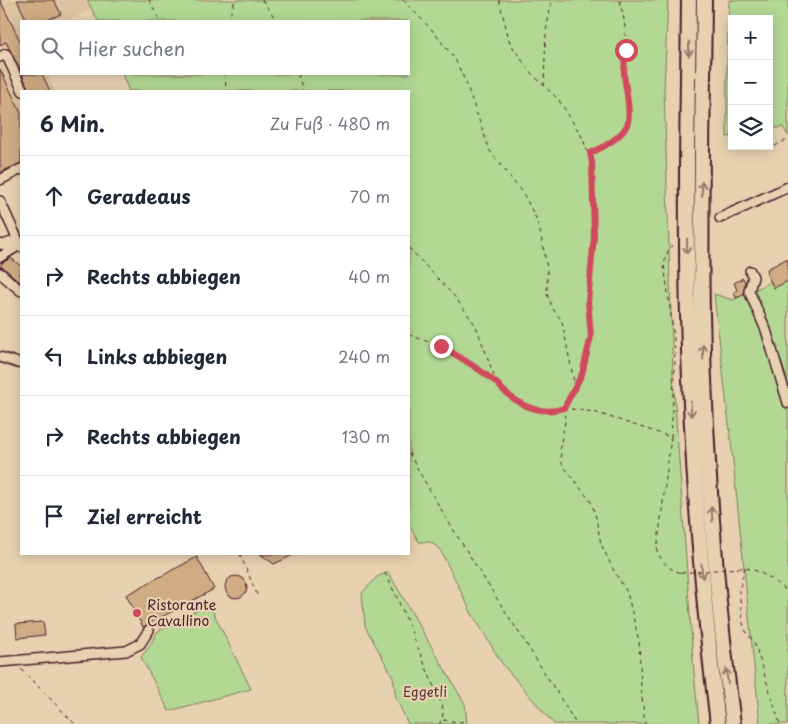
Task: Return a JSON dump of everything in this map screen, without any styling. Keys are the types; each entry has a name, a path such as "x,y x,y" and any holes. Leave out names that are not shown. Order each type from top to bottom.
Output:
{"highway":[{"path":"689,0 687,244 691,413 702,582 718,724"},
{"path":"704,0 701,244 706,412 714,550 733,724"}],"street":[{"path":"0,56 6,54 23,90"},
{"path":"0,180 20,170"},
{"path":"720,218 788,187"},
{"path":"0,201 20,243"},
{"path":"1,246 20,243"},
{"path":"0,257 20,243"},
{"path":"750,271 753,277 749,292 766,330 788,403"},
{"path":"0,273 20,290"},
{"path":"0,356 20,364"},
{"path":"0,662 126,651 140,644 149,630"}],"path":[{"path":"149,0 159,20"},
{"path":"228,20 234,0"},
{"path":"262,0 275,20"},
{"path":"403,0 432,30 455,59 466,83 490,151 524,195 536,218 547,268 547,294 553,309 562,321 575,388"},
{"path":"499,0 510,44 531,73 566,110 590,153 592,163 594,236 588,302 591,336 582,374 564,408 565,422 560,447 562,464 591,502 601,544 614,572 628,592 639,641 645,724"},
{"path":"544,86 546,31 552,0"},
{"path":"590,153 600,149 614,139 628,124 624,71 625,29 620,1 618,0"},
{"path":"225,75 226,90"},
{"path":"298,75 303,90"},
{"path":"775,146 788,138"},
{"path":"672,246 668,251 664,264 674,345 672,438 657,551 662,561 668,567 681,573 738,568 752,569 774,580 788,592"},
{"path":"410,249 455,297 476,326 496,381 503,391 518,402 536,410 553,412 564,408 594,412 672,438"},
{"path":"410,335 441,346 496,381"},
{"path":"410,454 431,494 576,724"},
{"path":"240,555 258,597"},
{"path":"745,568 739,591 745,630 755,644 780,724"},
{"path":"385,573 401,605 433,685 442,702 442,720 439,724"},
{"path":"15,660 75,724"},
{"path":"442,720 467,721"}],"shaded area":[{"path":"0,0 87,0 93,8 68,20 20,20 20,75 47,75 55,90 20,90 20,178 0,187"}],"green space":[{"path":"87,0 668,0 664,89 673,375 699,724 554,724 503,665 471,612 440,549 430,542 419,542 410,527 410,90 129,90 122,75 410,75 410,20 97,20"},
{"path":"729,0 788,0 788,136 783,127 773,128 773,15 729,15"},
{"path":"728,34 727,137 727,67"},
{"path":"788,274 788,724 760,724 714,294 733,300"},
{"name":"Eggetli","path":"388,572 465,704 467,724 408,724 396,698 393,677 365,626 362,593 377,577"},
{"path":"209,604 251,689 169,711 141,657 158,631"}],"building":[{"path":"0,0 20,41 20,70 6,42 0,45"},
{"path":"17,0 54,0 61,14 47,20 27,20"},
{"path":"0,69 20,111 20,163 1,172"},
{"path":"22,75 42,75 50,90 29,90"},
{"path":"11,258 20,265 18,274 20,275 20,282 4,268 0,267 2,263"},
{"path":"788,258 788,281 774,288 766,273 768,272 767,269"},
{"path":"743,278 745,282 744,294 736,298 734,292 737,290 734,283"},
{"path":"261,555 293,555 274,564"},
{"path":"197,557 214,589 143,627 126,595"},
{"path":"236,576 244,579 247,587 244,595 236,598 228,595 225,587 228,579"},
{"path":"43,622 45,635 17,638 16,624"}],"place":[{"name":"Ristorante Cavallino","path":"137,613"}],"route":[{"path":"441,346 496,381 503,391 518,402 536,410 553,412 564,408 582,374 591,336 588,302 594,236 592,163 590,153 600,149 614,139 628,124 624,71 626,50"}]}
